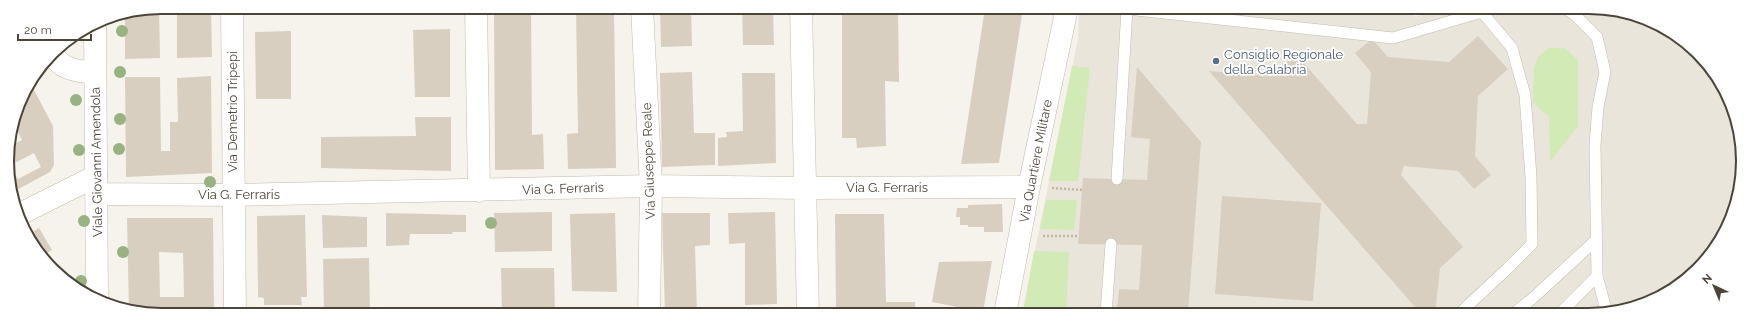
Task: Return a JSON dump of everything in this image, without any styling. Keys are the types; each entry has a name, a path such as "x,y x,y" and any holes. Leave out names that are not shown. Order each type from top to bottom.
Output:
{"street":[{"name":"Via Demetrio Tripepi","path":"232,14 235,308"},
{"path":"476,14 479,190"},
{"name":"Via Giuseppe Reale","path":"642,14 651,186 649,308"},
{"path":"801,14 808,308"},
{"name":"Via Quartiere Militare","path":"1007,308 1038,187 1066,14"},
{"name":"Viale Giovanni Amendola","path":"95,30 97,293"},
{"path":"55,59 71,70 95,73"},
{"name":"Via G. Ferraris","path":"97,185 233,195 651,186 805,188 1038,187"},
{"path":"24,213 97,185"}],"lane":[{"path":"1117,179 1127,14"},
{"path":"1180,14 1393,38 1475,14"},
{"path":"1465,308 1532,244 1531,177 1524,95 1512,48 1484,14"},
{"path":"1574,14 1597,37 1605,72 1598,107 1595,146 1597,276 1605,307"},
{"path":"1521,308 1596,240"},
{"path":"1106,308 1111,244"},
{"path":"1565,308 1597,276"}],"path":[{"path":"1038,187 1082,190"},
{"path":"1039,236 1078,236"}],"shaded area":[{"path":"1079,14 1414,14 1415,17 1422,14 1608,15 1627,19 1654,29 1686,50 1700,64 1711,79 1721,96 1731,123 1736,151 1736,171 1731,199 1721,226 1700,258 1686,272 1654,293 1627,303 1599,308 1023,308 1078,39"}],"green space":[{"path":"1549,48 1565,48 1578,60 1578,126 1550,162 1549,117 1533,102 1534,68 1538,57"},
{"path":"1072,66 1090,68 1078,181 1049,181"},
{"path":"1046,200 1077,200 1074,230 1040,229"},
{"path":"1034,251 1069,252 1066,308 1024,308"}],"building":[{"path":"159,14 160,58 125,59 125,19 142,15"},
{"path":"177,14 211,14 212,57 177,58"},
{"path":"494,14 531,14 532,135 543,134 544,169 495,170"},
{"path":"576,14 614,14 616,168 568,169 567,134 578,133"},
{"path":"660,14 691,14 692,46 661,47"},
{"path":"742,14 773,14 774,45 743,45"},
{"path":"842,14 898,14 899,82 885,81 886,146 857,148 856,138 842,138"},
{"path":"984,14 1022,14 999,163 961,164"},
{"path":"450,29 450,97 415,97 413,30"},
{"path":"291,31 291,99 256,99 255,32"},
{"path":"1478,36 1508,69 1478,96 1475,156 1491,175 1474,189 1458,171 1404,166 1401,175 1463,247 1440,268 1436,308 1416,308 1209,71 1273,76 1296,54 1357,124 1367,124 1371,72 1355,53 1372,39 1388,57 1449,62"},
{"path":"1137,67 1201,142 1188,308 1117,308 1119,289 1139,290 1142,245 1078,244 1083,178 1147,180 1150,139 1131,137"},
{"path":"692,72 694,133 715,133 715,165 662,167 660,73"},
{"path":"742,73 775,73 776,163 718,166 718,138 727,137 726,132 743,131"},
{"path":"211,76 212,173 126,177 125,77 160,77 161,151 170,151 170,122 178,122 177,78"},
{"path":"33,88 53,126 54,165 50,172 17,190 14,174 18,179 41,167 34,153 14,163 15,144 22,140 17,131 25,105"},
{"path":"415,117 451,117 451,171 321,168 321,137 416,136"},
{"path":"1222,196 1321,203 1313,301 1215,294"},
{"path":"1002,204 1003,232 984,232 984,227 968,227 968,225 960,225 960,217 956,217 957,208 968,208 968,205"},
{"path":"552,212 552,251 495,252 494,213"},
{"path":"775,212 777,304 745,305 745,243 729,244 728,213"},
{"path":"386,213 466,215 466,232 452,232 453,234 410,234 409,245 386,246"},
{"path":"615,213 617,292 572,291 570,214"},
{"path":"662,213 710,213 710,245 695,246 697,308 665,308"},
{"path":"835,214 884,214 886,302 915,302 915,308 836,308"},
{"path":"305,215 307,297 301,297 302,305 264,305 264,298 258,297 257,216"},
{"path":"322,215 367,217 367,247 323,248"},
{"path":"127,218 213,218 214,308 151,308 129,304","holes":["159,252 183,253 184,297 160,297"]},
{"path":"39,228 52,250 46,253 33,232"},
{"path":"369,258 370,308 324,308 323,259"},
{"path":"992,261 984,308 963,308 932,302 939,262"},
{"path":"501,268 554,268 555,308 502,308"}],"place":[{"name":"Consiglio Regionale della Calabria","path":"1216,61"}]}
